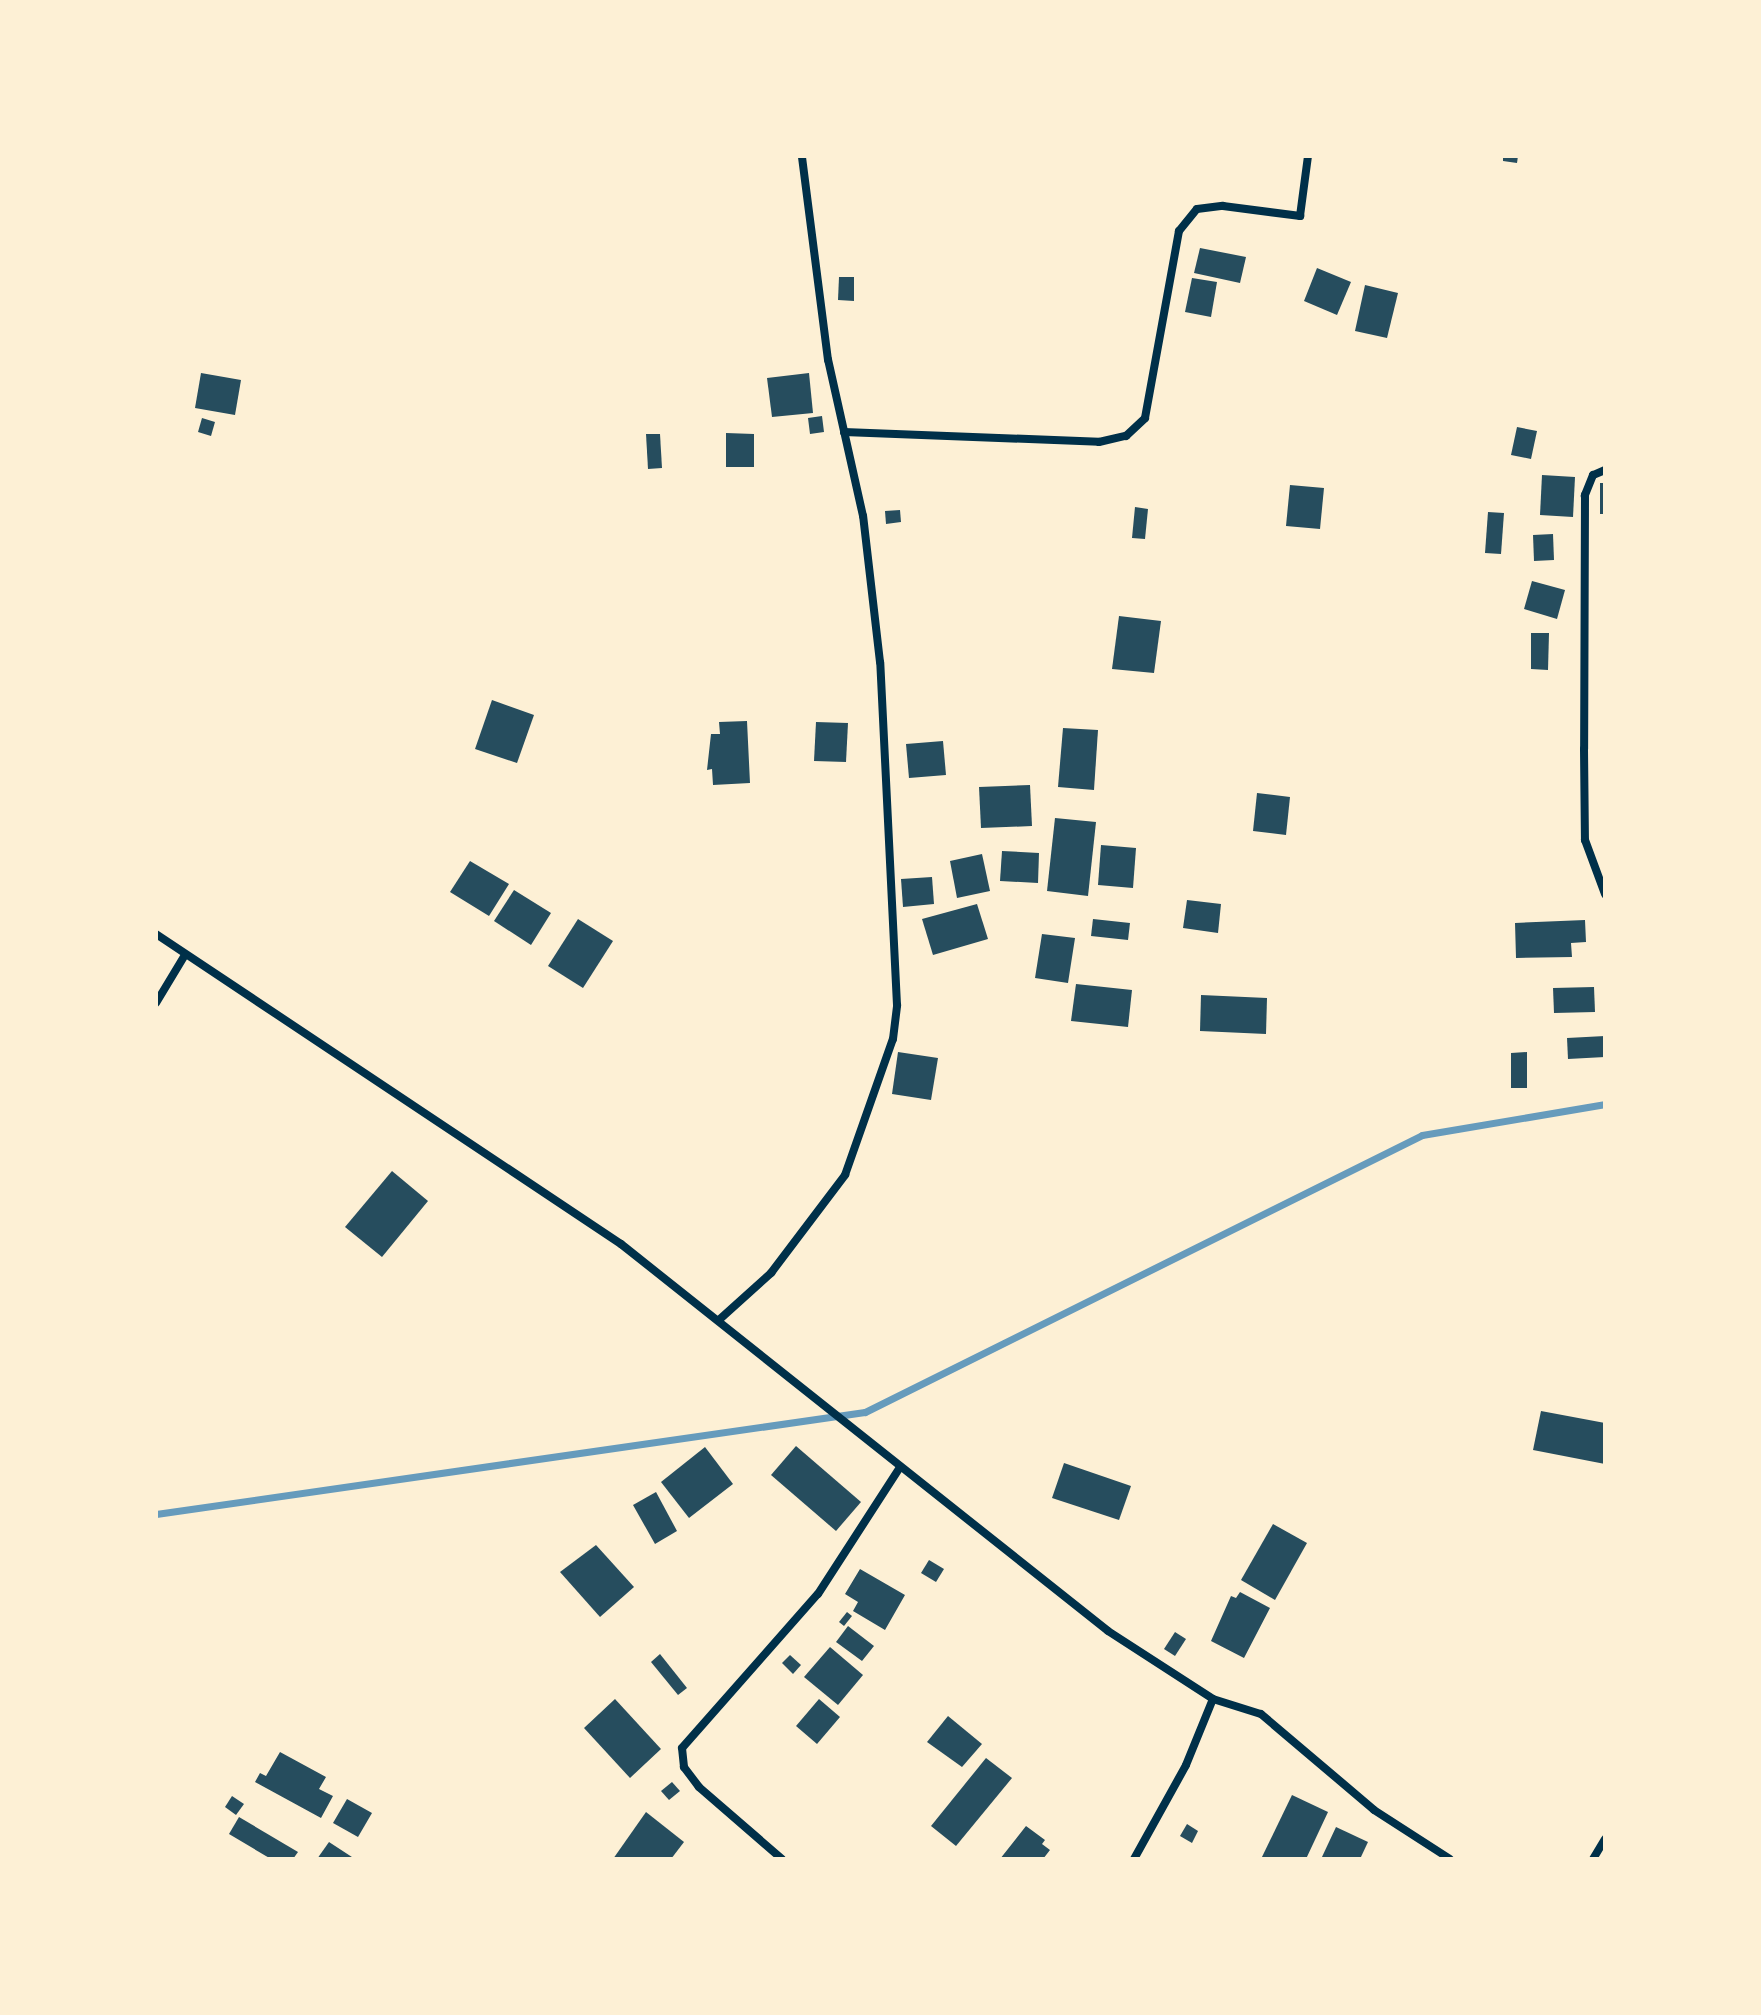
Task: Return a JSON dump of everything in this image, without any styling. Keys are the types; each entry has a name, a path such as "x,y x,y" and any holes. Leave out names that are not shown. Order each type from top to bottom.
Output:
{"street":[{"path":"720,1319 771,1273 845,1175 893,1039 897,1005 880,662 863,516 828,360 802,156"},
{"path":"844,432 1099,442 1126,436 1145,418 1179,231 1197,209 1223,206 1300,216 1308,156"},
{"path":"1605,470 1593,475 1585,495 1584,749 1585,840 1605,894"},
{"path":"156,934 608,1236 720,1319 899,1469 1108,1631 1213,1699 1261,1714 1374,1810 1450,1859"},
{"path":"156,1000 185,955"},
{"path":"782,1859 699,1787 684,1767 682,1748 818,1594 899,1469"},
{"path":"1134,1859 1186,1765 1213,1699"},
{"path":"1593,1859 1605,1839"}],"building":[{"path":"1503,156 1518,156 1517,163 1503,161"},
{"path":"1200,248 1246,257 1240,283 1194,273"},
{"path":"1317,268 1351,282 1337,315 1304,301"},
{"path":"839,277 854,277 854,301 838,300"},
{"path":"1192,278 1217,282 1211,317 1185,312"},
{"path":"1365,285 1398,293 1387,338 1355,331"},
{"path":"201,373 241,380 235,415 195,408"},
{"path":"809,373 813,413 772,417 767,378"},
{"path":"822,416 824,432 810,434 808,418"},
{"path":"202,418 215,422 211,436 198,432"},
{"path":"1517,427 1537,431 1531,459 1511,455"},
{"path":"726,433 754,434 754,467 726,467"},
{"path":"646,434 660,434 662,468 648,469"},
{"path":"1542,475 1575,477 1573,517 1540,515"},
{"path":"1600,483 1605,483 1605,514 1600,514"},
{"path":"1290,485 1324,488 1320,529 1286,526"},
{"path":"1135,507 1148,509 1145,539 1132,538"},
{"path":"900,510 901,522 886,524 885,511"},
{"path":"1488,512 1504,513 1501,554 1485,553"},
{"path":"1553,534 1554,560 1534,561 1533,535"},
{"path":"1532,581 1565,590 1557,619 1524,609"},
{"path":"1119,616 1161,621 1154,673 1112,669"},
{"path":"1531,633 1549,633 1548,670 1531,669"},
{"path":"492,700 534,715 517,763 475,749"},
{"path":"747,721 750,783 713,785 712,769 707,770 711,734 720,734 719,722"},
{"path":"816,722 848,723 846,762 814,761"},
{"path":"1063,728 1098,730 1094,790 1058,787"},
{"path":"943,741 946,775 909,778 906,744"},
{"path":"1030,785 1032,826 981,828 979,787"},
{"path":"1257,793 1290,797 1286,835 1253,831"},
{"path":"1055,818 1096,822 1088,896 1047,891"},
{"path":"1101,845 1136,848 1133,888 1098,885"},
{"path":"1002,851 1039,853 1038,883 1000,881"},
{"path":"982,854 990,891 957,898 950,861"},
{"path":"470,861 509,884 489,916 450,892"},
{"path":"932,877 934,904 903,907 901,879"},
{"path":"514,890 551,913 531,945 494,921"},
{"path":"1187,900 1221,904 1218,933 1183,928"},
{"path":"977,904 988,939 933,955 922,919"},
{"path":"578,919 613,941 583,988 548,966"},
{"path":"1093,919 1130,923 1128,940 1091,936"},
{"path":"1585,920 1586,942 1571,943 1572,957 1516,958 1515,923"},
{"path":"1042,934 1075,938 1068,983 1035,978"},
{"path":"1076,984 1132,990 1128,1027 1071,1021"},
{"path":"1594,987 1595,1012 1554,1013 1553,988"},
{"path":"1201,995 1267,998 1266,1034 1200,1031"},
{"path":"1605,1036 1605,1057 1568,1059 1567,1038"},
{"path":"898,1052 938,1058 931,1100 892,1094"},
{"path":"1527,1052 1527,1088 1511,1088 1511,1053"},
{"path":"392,1171 428,1201 382,1257 345,1227"},
{"path":"1541,1411 1605,1423 1605,1464 1533,1450"},
{"path":"796,1446 861,1502 836,1531 771,1475"},
{"path":"705,1447 733,1484 689,1518 661,1482"},
{"path":"1064,1463 1131,1486 1119,1520 1052,1498"},
{"path":"656,1492 677,1531 655,1544 633,1505"},
{"path":"1273,1524 1307,1543 1275,1600 1241,1580"},
{"path":"596,1545 634,1587 600,1617 560,1572"},
{"path":"929,1560 944,1569 936,1582 921,1573"},
{"path":"860,1569 905,1595 885,1630 853,1611 858,1602 845,1594"},
{"path":"1240,1592 1270,1608 1244,1658 1211,1641 1231,1596 1236,1598"},
{"path":"847,1612 852,1616 844,1626 839,1622"},
{"path":"848,1626 874,1646 862,1661 836,1642"},
{"path":"1175,1632 1186,1639 1175,1656 1164,1649"},
{"path":"830,1647 863,1675 838,1705 804,1677"},
{"path":"660,1654 687,1688 678,1695 651,1662"},
{"path":"790,1655 801,1665 793,1674 782,1663"},
{"path":"615,1699 661,1749 630,1778 584,1728"},
{"path":"819,1699 840,1717 817,1744 796,1726"},
{"path":"948,1716 982,1744 962,1767 927,1742"},
{"path":"280,1752 326,1777 319,1789 333,1796 321,1818 255,1782 260,1773 266,1776"},
{"path":"986,1758 1012,1778 956,1846 931,1826"},
{"path":"672,1782 680,1791 669,1800 661,1791"},
{"path":"1292,1795 1328,1812 1306,1859 1261,1859"},
{"path":"232,1796 244,1804 236,1815 225,1807"},
{"path":"347,1799 372,1813 358,1837 333,1823"},
{"path":"646,1812 684,1842 671,1859 613,1859"},
{"path":"239,1817 298,1852 293,1859 271,1859 229,1834"},
{"path":"1187,1824 1198,1831 1192,1843 1180,1836"},
{"path":"1026,1826 1045,1840 1042,1844 1050,1850 1043,1859 1000,1859"},
{"path":"1336,1827 1368,1842 1360,1859 1321,1859"},
{"path":"329,1842 355,1859 317,1859"}],"waterway":[{"path":"156,1514 865,1412 1422,1135 1605,1104"}]}
